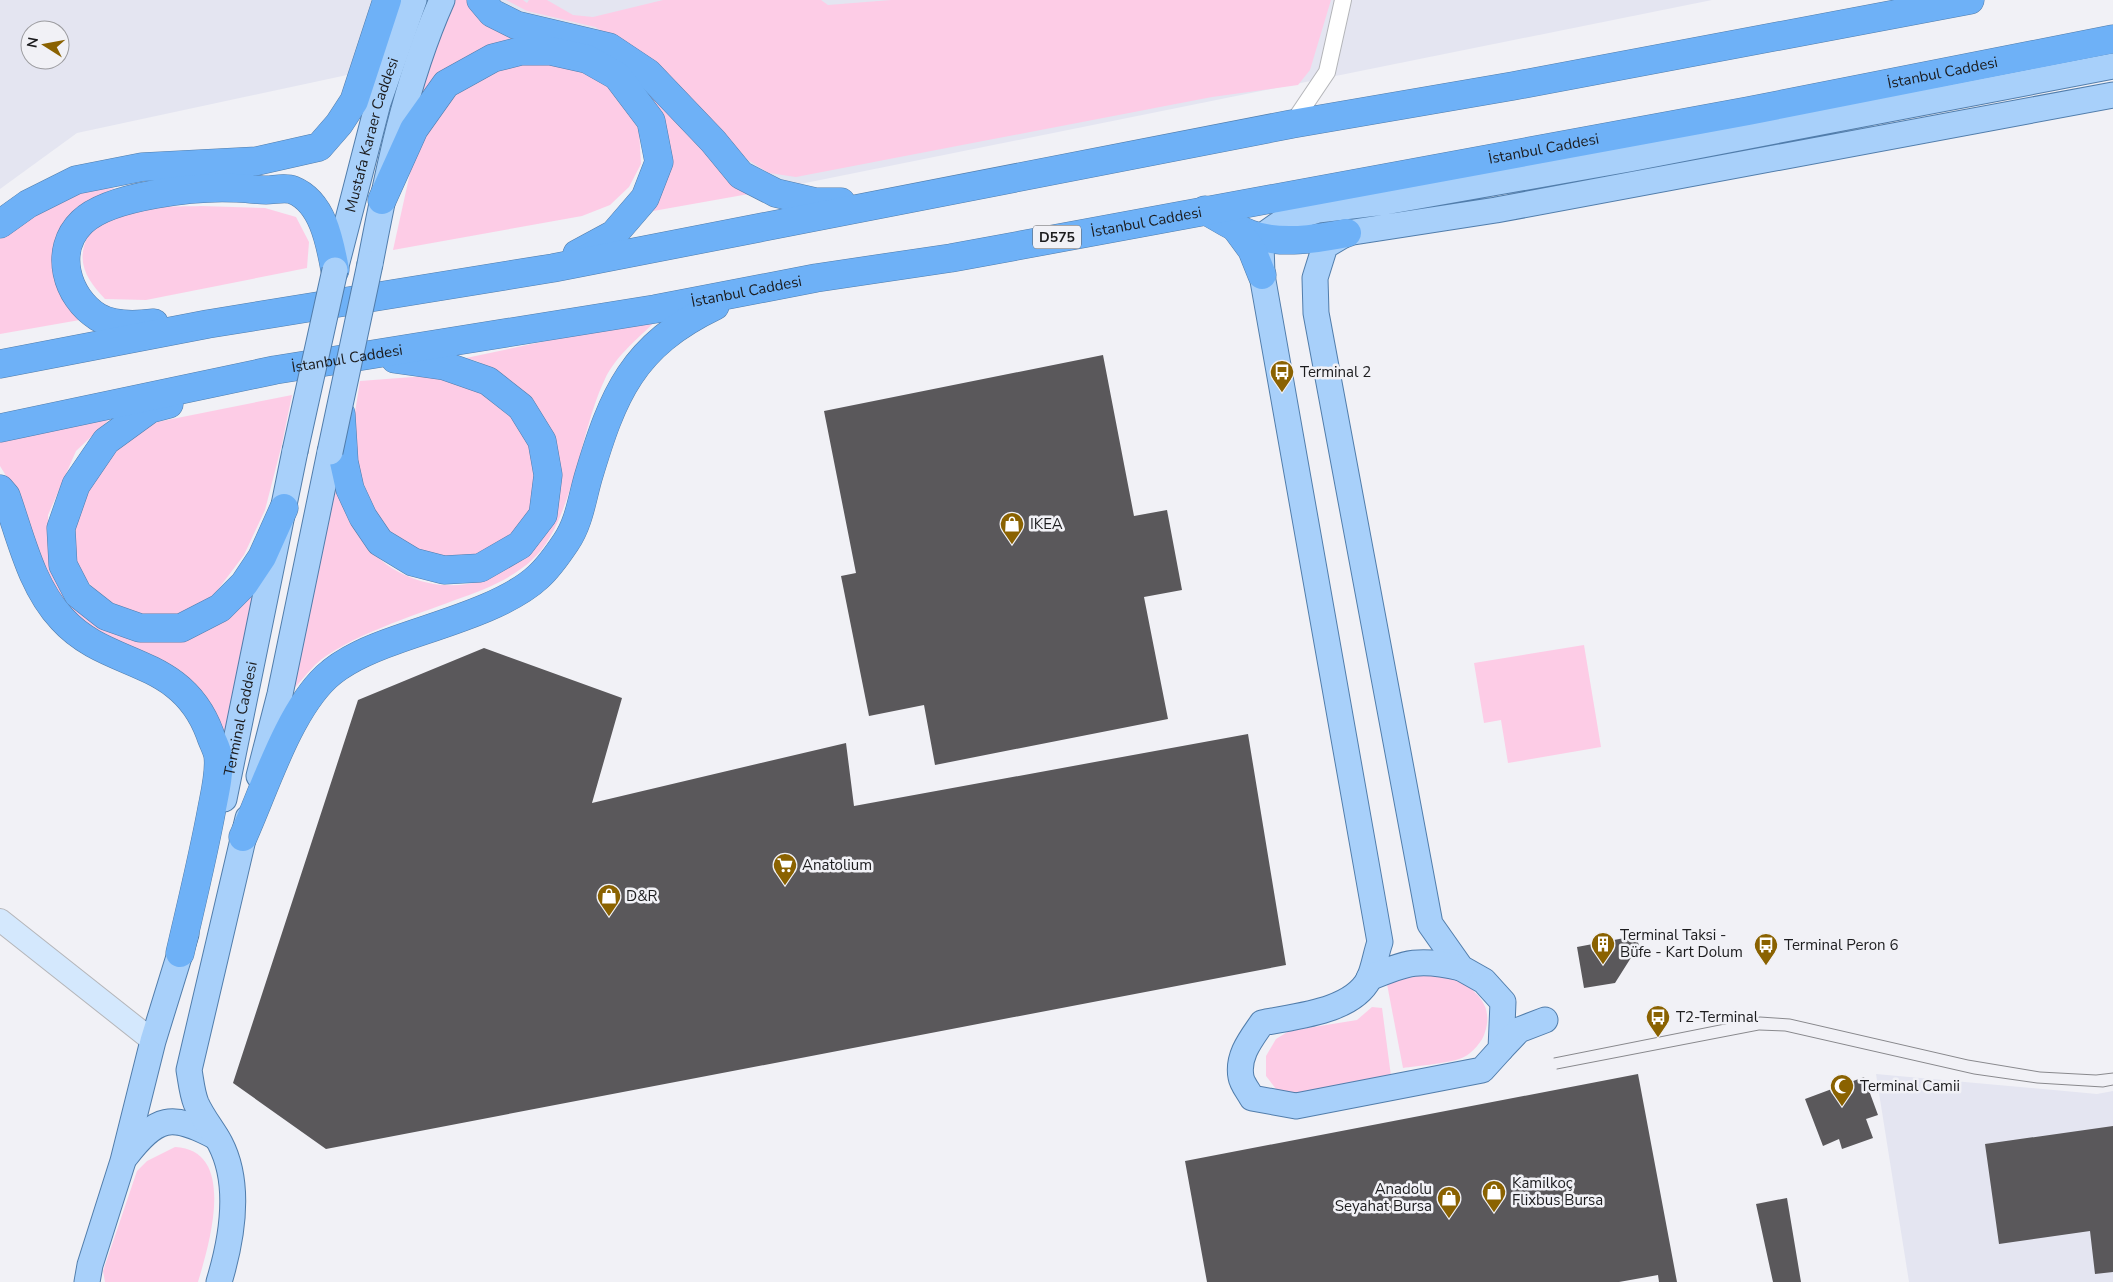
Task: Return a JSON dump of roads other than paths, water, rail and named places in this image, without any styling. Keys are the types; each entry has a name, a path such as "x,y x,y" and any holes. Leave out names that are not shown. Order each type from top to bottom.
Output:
{"highway":[{"path":"0,224 28,204 76,180 142,167 257,161 319,146 339,124 354,101 387,0"},
{"path":"482,0 492,13 516,24 609,47 648,73 713,141 741,175 776,194 815,202 900,202"},
{"path":"0,364 208,324 553,268 724,233 900,202 1292,124 1523,84 1970,0"},
{"name":"İstanbul Caddesi","path":"0,428 275,370 655,309 743,292 950,258 1748,110 2113,39"},
{"path":"382,200 414,129 446,84 493,58 521,51 551,51 587,59 617,76 651,121 659,162 645,198 614,234 553,268"},
{"path":"297,310 150,324 122,324 99,318 86,307 68,281 66,264 72,237 82,222 114,204 170,192 235,188 292,189 304,197 317,213 328,233 335,270"},
{"path":"1205,210 1235,227 1264,237 1299,240 1347,233"},
{"path":"1235,227 1252,250 1262,276"},
{"path":"244,837 298,711 327,676 366,651 491,604 516,593 538,577 567,541 580,511 603,428 619,390 640,359 664,335 690,318 743,292"},
{"path":"340,402 337,457 363,518 380,542 413,562 444,570 480,568 520,545 543,515 548,475 542,441 521,407 488,381 445,366 372,355"},
{"path":"275,370 150,409 106,441 76,485 64,519 61,528 63,565 78,594 106,616 140,628 181,628 220,608 244,584 262,556 284,508"},
{"path":"0,489 6,496 30,567 45,596 62,620 107,651 160,674 186,694 204,718 218,756 216,791 180,953"}],"main road":[{"name":"Mustafa Karaer Caddesi","path":"335,270 378,103 414,0"},
{"name":"Mustafa Karaer Caddesi","path":"340,402 382,200 400,127 429,30 442,0"},
{"path":"1369,978 1397,966 1417,961 1437,962 1461,968 1484,981 1503,1002 1522,1016 1545,1020 1520,1030 1482,1070 1296,1106 1252,1098 1241,1078 1241,1059 1248,1042 1262,1023 1325,1010 1349,999 1363,988 1369,978 1380,942 1262,276 1260,255 1261,243 1264,237 1285,220 1318,210 1385,202 1629,160 2113,66"},
{"path":"1461,968 1430,924 1316,313 1315,278 1325,246 1347,233 1496,210 2113,95"},
{"name":"Terminal Caddesi","path":"90,1276 123,1160 153,1041 208,864 233,765 295,452 335,270"},
{"name":"Terminal Caddesi","path":"219,1282 225,1263 234,1196 230,1171 221,1144 196,1104 189,1070 337,457"},
{"path":"1501,1049 1503,1002"},
{"name":"Terminal Caddesi","path":"123,1160 144,1132 164,1121 180,1122 198,1127 216,1137"}],"street":[{"path":"1292,124 1327,72 1343,0"},
{"path":"0,920 153,1041"}],"tram line":[{"path":"1554,1058 1760,1017 1790,1019 1968,1060 2040,1072 2096,1075 2113,1073"},
{"path":"1557,1069 1759,1030 1785,1031 1974,1074 2037,1083 2103,1087 2113,1085"}],"place":[{"name":"Terminal 2","path":"1282,393"},
{"name":"IKEA","path":"1012,545"},
{"name":"Anatolium","path":"785,886"},
{"name":"D&R","path":"609,917"},
{"name":"Terminal Taksi - Büfe - Kart Dolum","path":"1603,965"},
{"name":"Terminal Peron 6","path":"1766,966"},
{"name":"T2-Terminal","path":"1658,1038"},
{"name":"Terminal Camii","path":"1842,1107"},
{"name":"Kamilkoç Flixbus Bursa","path":"1494,1213"},
{"name":"Anadolu Seyahat Bursa","path":"1449,1219"}]}
